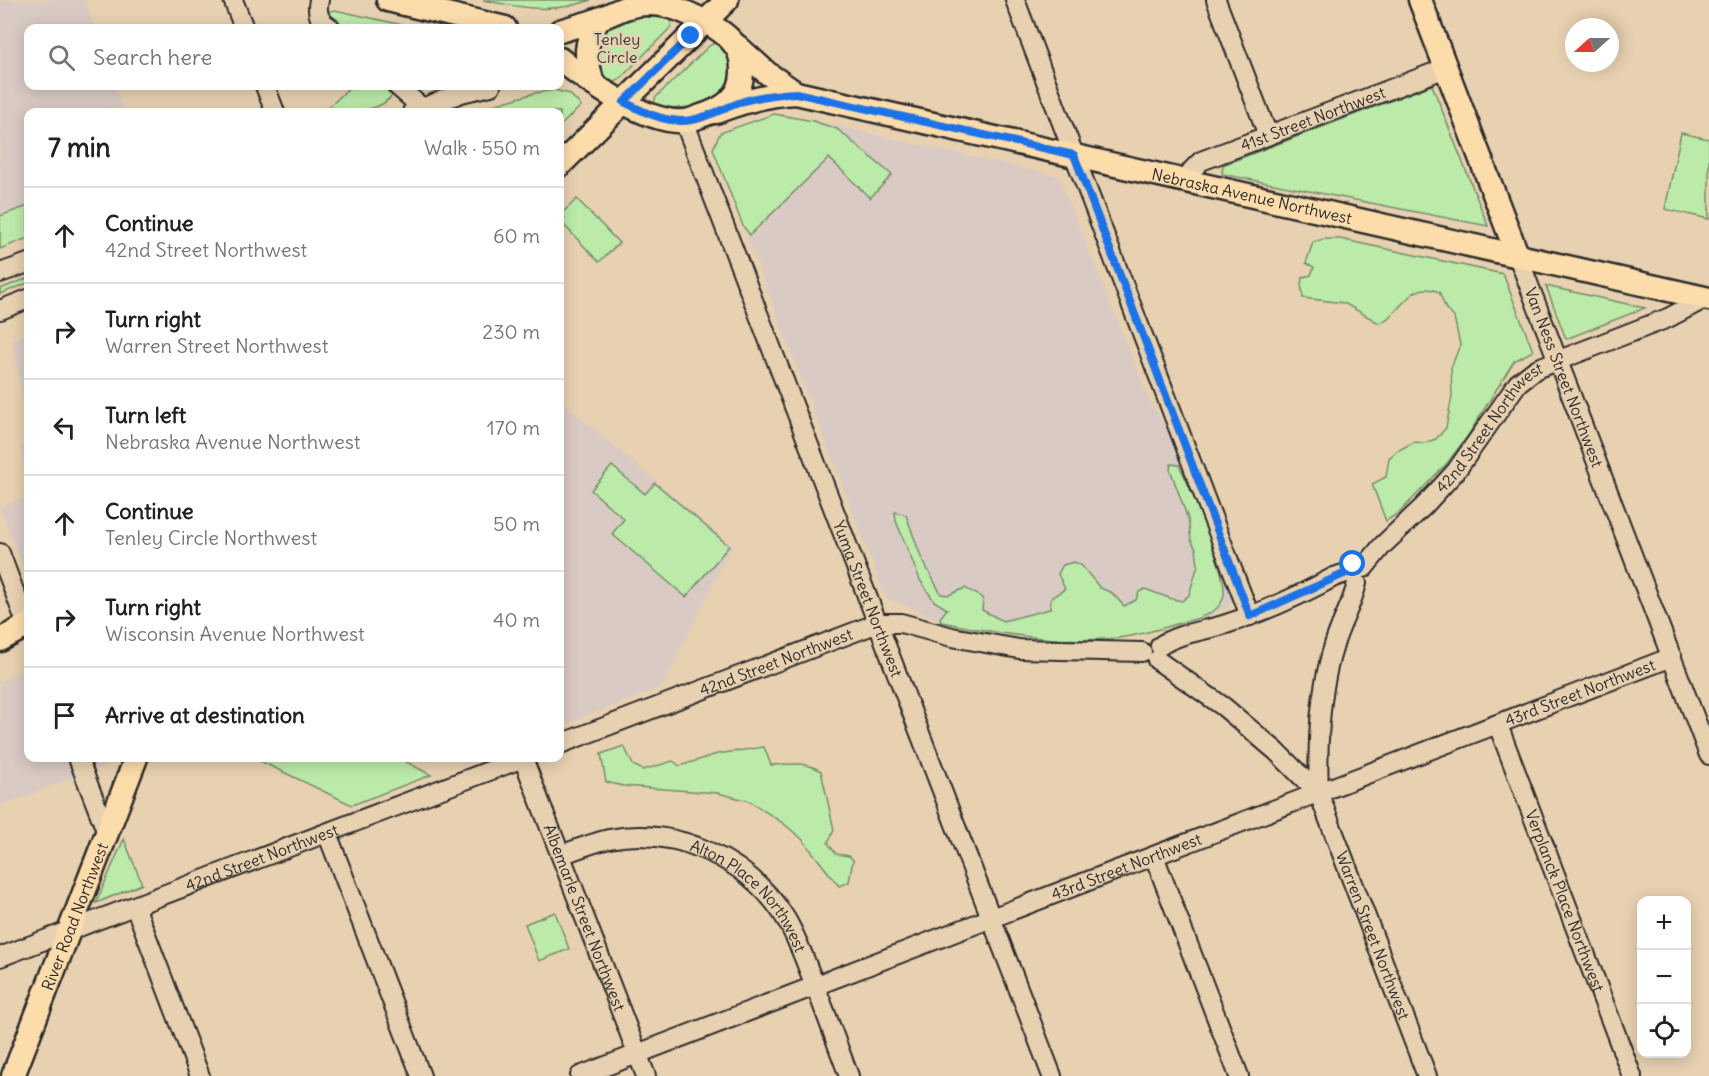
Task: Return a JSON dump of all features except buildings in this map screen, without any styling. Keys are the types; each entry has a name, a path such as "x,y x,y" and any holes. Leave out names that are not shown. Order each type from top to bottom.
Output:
{"main road":[{"path":"388,0 437,6 493,24"},
{"path":"564,161 728,0"},
{"name":"Van Ness Street Northwest","path":"1420,0 1517,254"},
{"path":"564,30 599,19 638,2"},
{"name":"Nebraska Avenue Northwest","path":"638,2 664,4 706,22 727,37 767,73 796,93"},
{"path":"593,84 586,60 587,44 599,19"},
{"path":"716,112 740,89 742,66 735,45"},
{"path":"564,67 644,112 666,120 684,121"},
{"name":"Nebraska Avenue Northwest","path":"684,121 744,101 777,94 796,93 1708,298"},
{"path":"0,640 24,628"},
{"name":"River Road Northwest","path":"13,1076 134,762"}],"street":[{"path":"233,0 242,24"},
{"path":"319,0 318,14 325,24"},
{"path":"1015,0 1250,616"},
{"path":"1216,0 1269,135"},
{"name":"41st Street Northwest","path":"1188,181 1192,170 1201,161 1446,68"},
{"path":"267,90 273,108"},
{"path":"402,90 424,108"},
{"path":"427,108 454,90"},
{"path":"427,108 461,93 474,90"},
{"name":"Yuma Street Northwest","path":"684,121 1052,1076"},
{"name":"Van Ness Street Northwest","path":"1517,254 1709,755"},
{"path":"0,273 24,264"},
{"name":"42nd Street Northwest","path":"564,742 878,623 901,623 952,637 1019,649 1153,653 1177,638 1250,616 1356,575 1456,471 1521,380 1532,371 1668,318 1708,298"},
{"path":"0,310 24,301"},
{"path":"0,553 24,616"},
{"name":"Warren Street Northwest","path":"1356,575 1353,598 1334,644 1325,679 1318,762 1319,794 1426,1076"},
{"name":"Warren Street Northwest","path":"1153,653 1224,707 1276,751 1319,794"},
{"name":"43rd Street Northwest","path":"587,1075 1672,657"},
{"name":"Verplanck Place Northwest","path":"1498,724 1632,1076"},
{"path":"80,762 107,833"},
{"name":"42nd Street Northwest","path":"0,957 512,762"},
{"name":"Albemarle Street Northwest","path":"525,762 646,1076"},
{"path":"327,832 421,1076"},
{"name":"Alton Place Northwest","path":"561,855 596,842 636,837 659,838 683,842 716,855 753,880 781,911 796,938 849,1076"},
{"path":"1154,856 1239,1076"},
{"path":"135,906 200,1076"}],"shaded area":[{"path":"0,0 85,0 94,24 24,24 24,90 116,90 123,108 24,108 24,240 0,249"},
{"path":"774,114 1058,176 1152,406 1167,427 1232,598 1228,608 1121,638 1076,640 1017,637 941,622 886,598 713,149 720,133"},
{"path":"24,335 24,402 12,340"},
{"path":"564,403 732,546 662,687 564,724"},
{"path":"24,445 24,464 20,446"},
{"path":"24,498 24,570 0,507"},
{"path":"24,668 24,762 106,762 105,766 0,806 0,682"}],"green space":[{"path":"483,0 591,0 563,7 537,8"},
{"path":"335,10 398,24 339,24 328,18 326,12"},
{"name":"Tenley Circle","path":"640,17 667,17 671,20 671,27 619,80 612,84 605,82 591,58 606,27 623,20"},
{"name":"Tenley Circle","path":"716,42 725,49 734,64 728,93 701,104 683,108 655,106 655,98"},
{"path":"1432,85 1488,226 1222,174 1223,165"},
{"path":"347,90 387,90 392,95 387,101 373,108 328,108"},
{"path":"554,90 570,94 581,106 564,122 564,108 483,108"},
{"path":"774,114 813,121 837,129 892,175 870,198 829,158 750,235 743,226 713,149 720,133"},
{"path":"1681,133 1709,139 1709,219 1665,209"},
{"path":"577,199 619,243 599,262 564,225 564,211"},
{"path":"24,207 24,240 0,249 0,216"},
{"path":"1340,239 1503,274 1533,351 1514,361 1467,437 1447,463 1400,512 1386,521 1372,484 1386,477 1389,458 1397,451 1414,442 1424,443 1436,439 1446,428 1452,396 1451,368 1460,345 1454,317 1446,309 1439,292 1429,289 1413,294 1387,319 1379,323 1344,303 1303,298 1301,283 1303,277 1311,275 1314,267 1306,263 1313,242"},
{"path":"24,280 24,285 0,294 0,289"},
{"path":"1546,286 1645,308 1566,339"},
{"path":"1171,464 1179,465 1199,510 1220,567 1224,594 1219,606 1207,614 1194,620 1134,636 1095,640 1051,639 941,622 940,618 947,609 934,601 920,580 896,521 895,512 906,515 921,557 941,594 949,595 965,588 980,596 983,600 982,610 1003,621 1050,609 1051,598 1065,589 1058,574 1063,565 1074,562 1081,565 1100,588 1112,593 1124,606 1136,600 1139,592 1145,589 1182,601 1189,595 1198,565 1188,519 1170,469"},
{"path":"612,466 645,494 655,483 729,546 686,597 612,534 624,519 591,490"},
{"path":"624,746 633,765 643,770 673,761 680,766 717,754 764,747 771,765 802,764 821,771 834,830 828,843 836,854 849,856 853,860 849,882 839,886 802,839 783,823 749,801 718,793 623,786 606,782 601,754"},
{"path":"262,762 407,762 431,775 352,805"},
{"path":"124,839 142,884 96,903"},
{"path":"555,912 569,949 539,961 525,924"}],"route":[{"path":"691,36 624,102 666,120 684,121 744,101 777,94 796,93 1074,155 1250,616 1346,573 1348,567 1353,564"}]}
